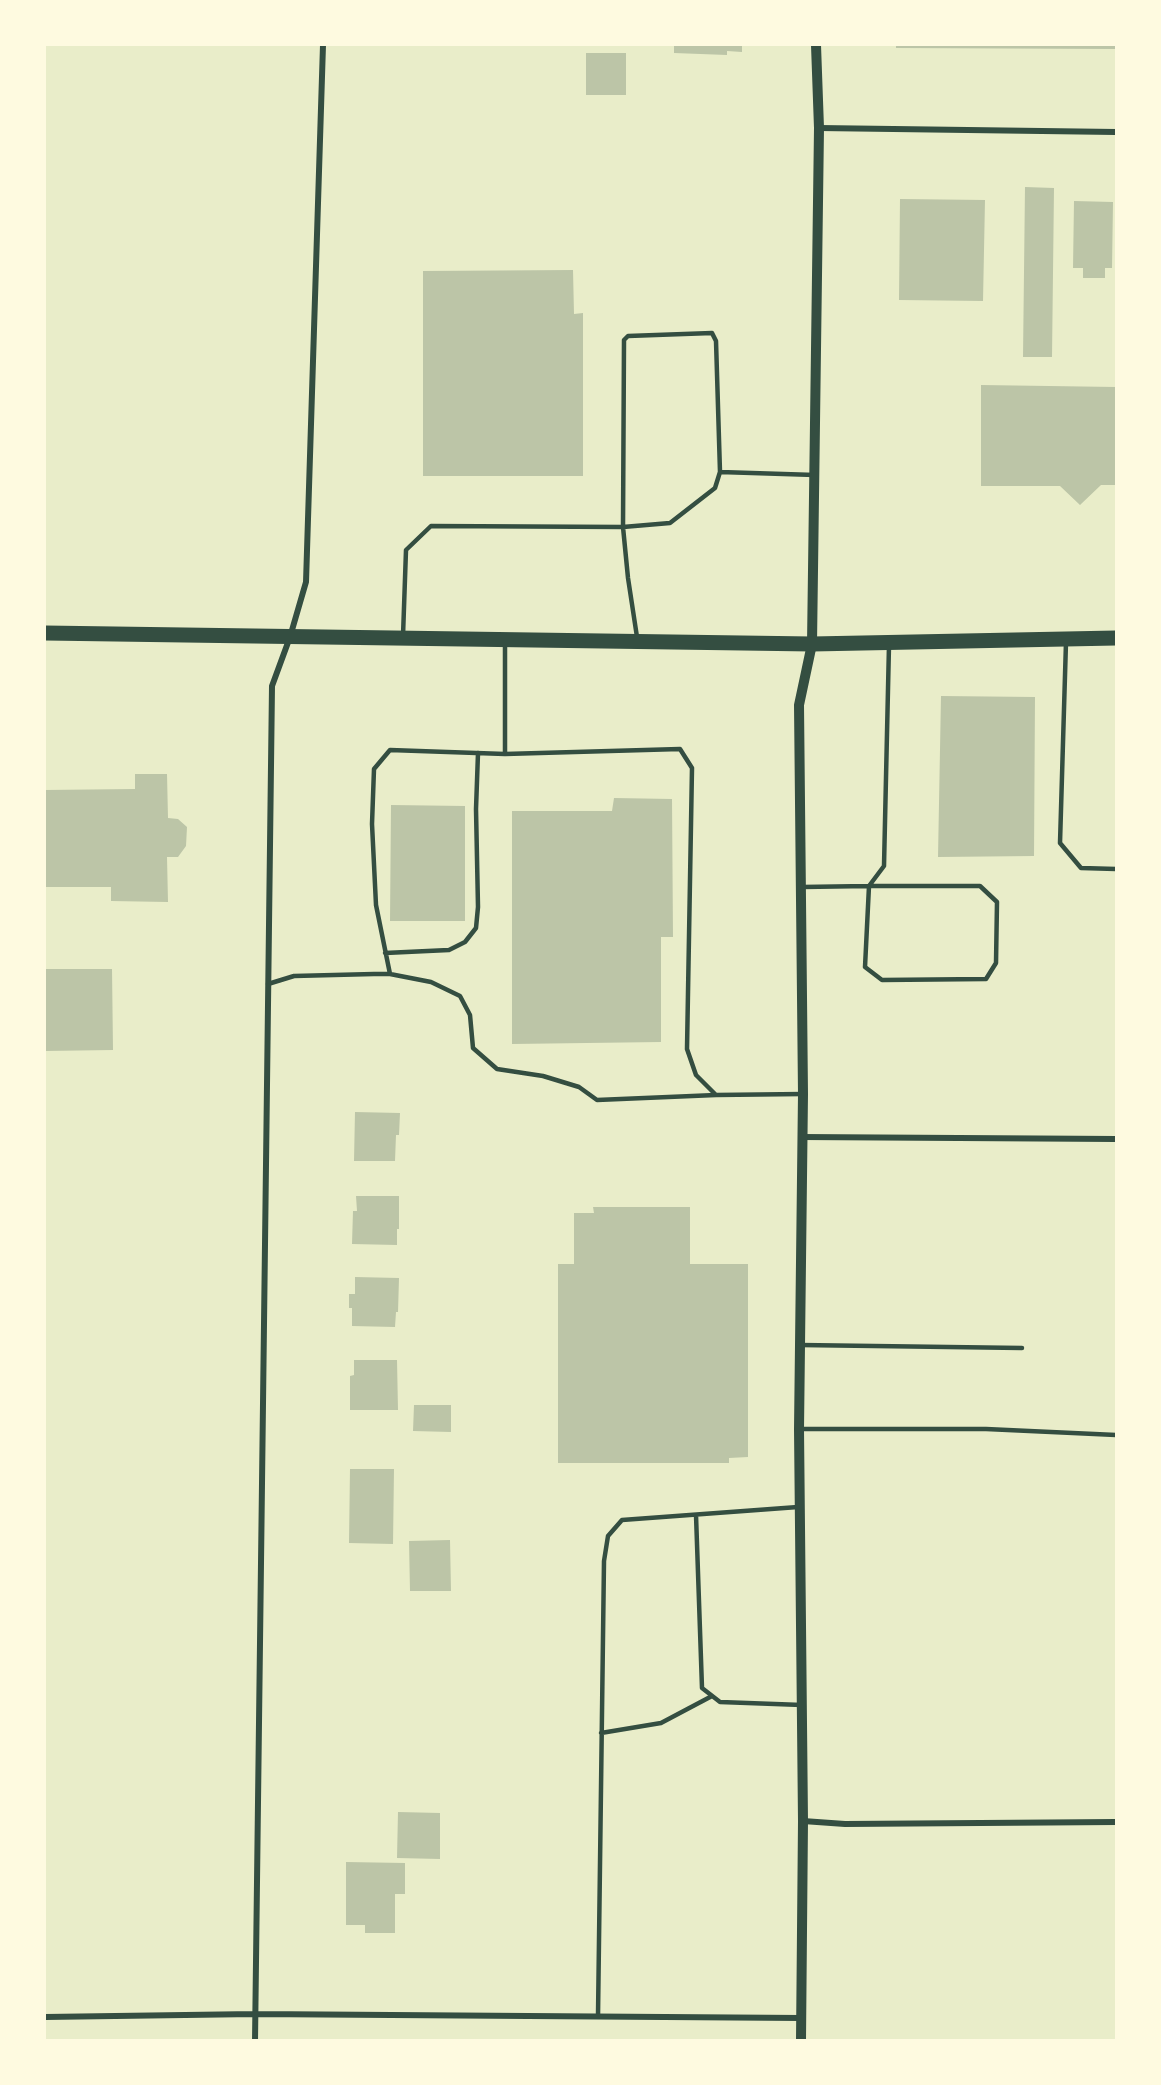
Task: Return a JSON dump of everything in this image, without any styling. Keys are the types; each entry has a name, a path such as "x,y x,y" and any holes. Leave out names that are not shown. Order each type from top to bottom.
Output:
{"main road":[{"path":"45,633 812,644 1116,638"}],"street":[{"path":"255,2040 272,686 290,637 306,582 323,45"},
{"path":"801,2040 803,1821 799,1429 803,1094 799,705 812,644 819,128 816,45"},
{"path":"819,128 1116,132"},
{"path":"801,1137 1116,1139"},
{"path":"803,1821 845,1824 1116,1822"},
{"path":"45,2017 255,2014 801,2018"}],"lane":[{"path":"403,639 406,550 431,526 623,527 670,523 716,488 720,472 716,341 712,333 628,336 624,340 623,527 638,642"},
{"path":"720,472 815,475"},
{"path":"1066,639 1059,843 1081,868 1116,868"},
{"path":"505,640 505,754"},
{"path":"800,887 869,886 980,886 997,902 996,963 986,979 882,980 865,967 869,886 884,866 889,642"},
{"path":"390,974 376,905 372,824 374,769 390,750 505,754 680,749 692,768 687,1049 696,1075 716,1095"},
{"path":"385,953 449,950 465,942 476,928 478,753"},
{"path":"268,984 294,975 390,974 431,982 460,996 470,1015 473,1048 496,1069 543,1076 579,1087 597,1100 803,1094"},
{"path":"800,1345 1022,1348"},
{"path":"799,1429 986,1429 1116,1435"},
{"path":"598,2016 604,1561 608,1536 622,1520 800,1507"},
{"path":"696,1515 702,1688 720,1702 802,1705"},
{"path":"602,1733 660,1723 712,1696"}],"building":[{"path":"674,45 742,45 742,52 727,51 727,55 674,53"},
{"path":"896,45 1116,45 1116,49 896,48"},
{"path":"586,53 626,53 626,95 586,95"},
{"path":"1025,187 1054,188 1052,357 1023,357"},
{"path":"900,199 985,200 983,301 899,300"},
{"path":"1074,201 1113,202 1112,268 1105,268 1105,278 1083,278 1083,268 1073,268"},
{"path":"573,270 574,314 583,313 583,476 423,476 423,271"},
{"path":"981,385 1116,387 1116,485 1101,485 1080,505 1060,486 981,486"},
{"path":"941,696 1035,697 1034,856 938,857"},
{"path":"135,774 167,774 168,818 178,819 187,827 186,846 178,857 167,857 168,902 111,901 111,887 45,887 45,790 135,789"},
{"path":"614,798 672,799 673,937 661,937 661,1042 512,1044 512,811 612,811"},
{"path":"391,805 465,806 465,921 390,921"},
{"path":"45,969 112,969 113,1050 45,1051"},
{"path":"355,1112 400,1113 395,1161 354,1161"},
{"path":"356,1196 399,1196 397,1245 352,1244 353,1211 357,1211"},
{"path":"593,1207 690,1207 690,1264 748,1264 748,1457 729,1458 729,1463 558,1463 558,1264 574,1264 574,1213 594,1213"},
{"path":"355,1277 399,1278 395,1327 352,1326 349,1294 355,1294"},
{"path":"354,1360 397,1360 398,1410 350,1410 350,1376 354,1375"},
{"path":"414,1405 451,1405 451,1432 413,1431"},
{"path":"350,1469 394,1469 393,1544 349,1543"},
{"path":"450,1540 451,1591 410,1591 409,1541"},
{"path":"398,1812 440,1813 440,1859 397,1858"},
{"path":"346,1862 405,1863 405,1894 395,1894 395,1933 365,1933 365,1925 346,1925"}]}
